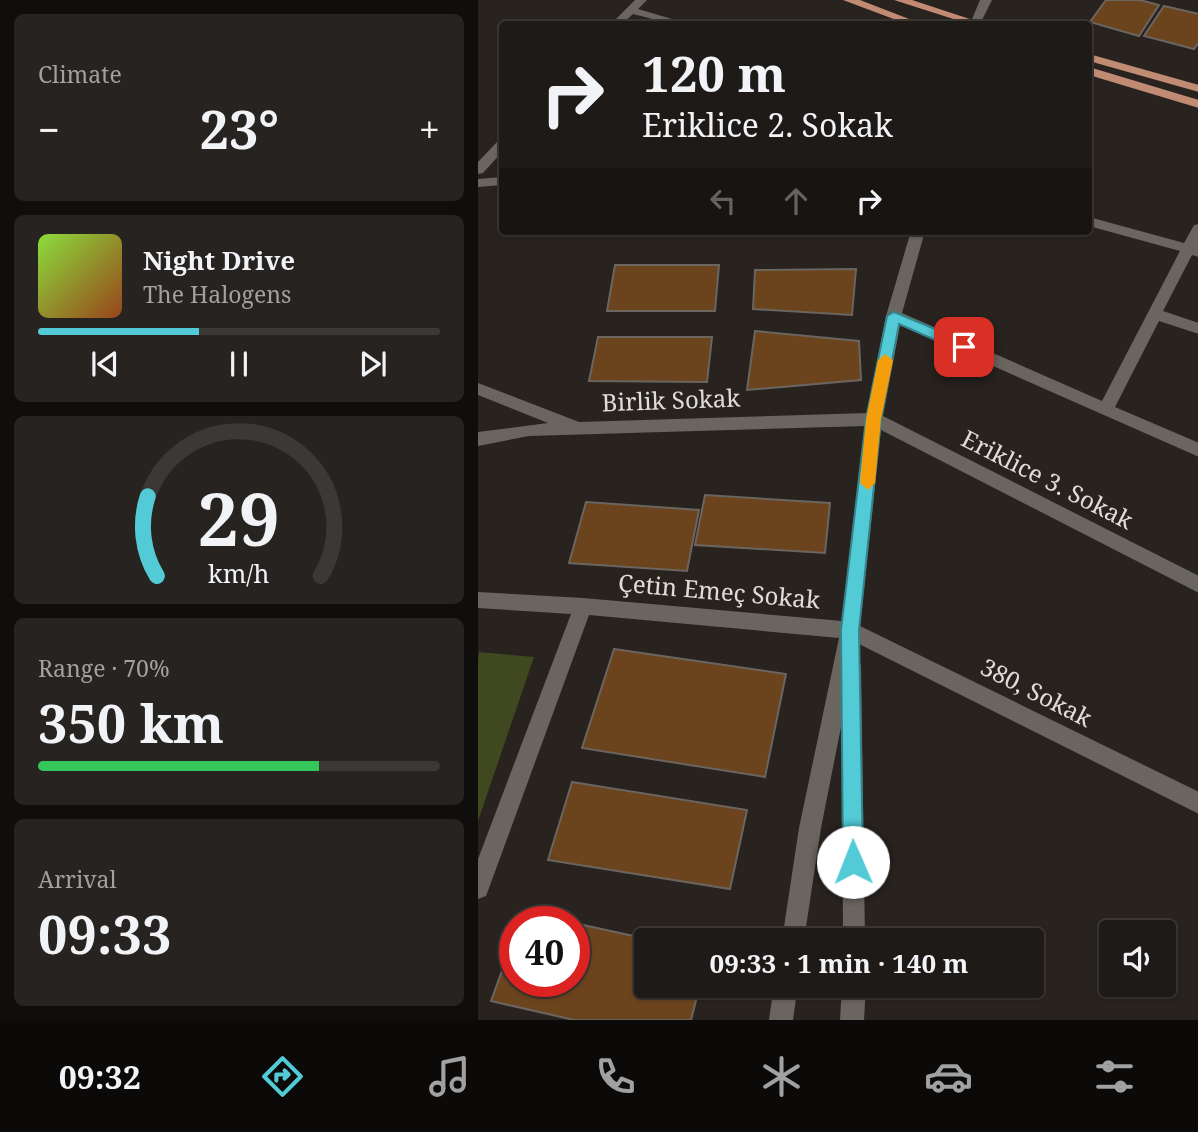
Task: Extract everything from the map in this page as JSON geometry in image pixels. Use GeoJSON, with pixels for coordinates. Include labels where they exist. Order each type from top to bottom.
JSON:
{"type":"FeatureCollection","features":[{"type":"Feature","properties":{"kind":"main road"},"geometry":{"type":"LineString","coordinates":[[849,0],[908,21]]}},
{"type":"Feature","properties":{"kind":"main road"},"geometry":{"type":"LineString","coordinates":[[900,0],[961,21]]}},
{"type":"Feature","properties":{"kind":"main road"},"geometry":{"type":"LineString","coordinates":[[1092,58],[1198,89]]}},
{"type":"Feature","properties":{"kind":"main road"},"geometry":{"type":"LineString","coordinates":[[1092,72],[1198,104]]}},
{"type":"Feature","properties":{"kind":"street"},"geometry":{"type":"LineString","coordinates":[[619,21],[641,0]]}},
{"type":"Feature","properties":{"kind":"street"},"geometry":{"type":"LineString","coordinates":[[972,21],[986,0]]}},
{"type":"Feature","properties":{"kind":"street"},"geometry":{"type":"LineString","coordinates":[[629,10],[671,21]]}},
{"type":"Feature","properties":{"kind":"street"},"geometry":{"type":"LineString","coordinates":[[478,170],[499,148]]}},
{"type":"Feature","properties":{"kind":"street"},"geometry":{"type":"LineString","coordinates":[[478,183],[499,181]]}},
{"type":"Feature","properties":{"kind":"street"},"geometry":{"type":"LineString","coordinates":[[1092,222],[1194,251]]}},
{"type":"Feature","properties":{"kind":"street"},"geometry":{"type":"LineString","coordinates":[[1106,408],[1155,314],[1194,251],[1198,228]]}},
{"type":"Feature","properties":{"kind":"street"},"geometry":{"type":"LineString","coordinates":[[795,928],[810,828],[850,630],[874,419],[894,316],[917,235]]}},
{"type":"Feature","properties":{"kind":"street"},"geometry":{"type":"LineString","coordinates":[[1155,314],[1198,329]]}},
{"type":"Feature","properties":{"kind":"street"},"geometry":{"type":"LineString","coordinates":[[894,316],[1198,451]]}},
{"type":"Feature","properties":{"kind":"street","name":"Birlik Sokak"},"geometry":{"type":"LineString","coordinates":[[478,389],[579,429],[874,419]]}},
{"type":"Feature","properties":{"kind":"street","name":"Eriklice 3. Sokak"},"geometry":{"type":"LineString","coordinates":[[874,419],[1198,585]]}},
{"type":"Feature","properties":{"kind":"street"},"geometry":{"type":"LineString","coordinates":[[478,439],[529,430],[579,429]]}},
{"type":"Feature","properties":{"kind":"street","name":"Çetin Emeç Sokak"},"geometry":{"type":"LineString","coordinates":[[478,600],[584,606],[850,630]]}},
{"type":"Feature","properties":{"kind":"street","name":"Çetin Emeç Sokak"},"geometry":{"type":"LineString","coordinates":[[478,888],[584,606]]}},
{"type":"Feature","properties":{"kind":"street"},"geometry":{"type":"LineString","coordinates":[[850,630],[854,928]]}},
{"type":"Feature","properties":{"kind":"street","name":"380, Sokak"},"geometry":{"type":"LineString","coordinates":[[850,630],[1198,804]]}},
{"type":"Feature","properties":{"kind":"street"},"geometry":{"type":"LineString","coordinates":[[781,1020],[784,998]]}},
{"type":"Feature","properties":{"kind":"street"},"geometry":{"type":"LineString","coordinates":[[852,1020],[853,998]]}},
{"type":"Feature","properties":{"kind":"green space"},"geometry":{"type":"Polygon","coordinates":[[[479,652],[534,657],[478,821],[478,659],[479,652]]]}},
{"type":"Feature","properties":{"kind":"building"},"geometry":{"type":"Polygon","coordinates":[[[1106,0],[1140,0],[1159,5],[1139,36],[1091,21],[1106,0]]]}},
{"type":"Feature","properties":{"kind":"building"},"geometry":{"type":"Polygon","coordinates":[[[1164,6],[1199,14],[1199,42],[1194,49],[1144,36],[1164,6]]]}},
{"type":"Feature","properties":{"kind":"building"},"geometry":{"type":"Polygon","coordinates":[[[615,265],[719,265],[715,311],[607,311],[615,265]]]}},
{"type":"Feature","properties":{"kind":"building"},"geometry":{"type":"Polygon","coordinates":[[[856,269],[852,315],[753,309],[755,270],[856,269]]]}},
{"type":"Feature","properties":{"kind":"building"},"geometry":{"type":"Polygon","coordinates":[[[755,331],[859,341],[861,380],[747,390],[755,331]]]}},
{"type":"Feature","properties":{"kind":"building"},"geometry":{"type":"Polygon","coordinates":[[[598,337],[712,337],[707,382],[589,381],[598,337]]]}},
{"type":"Feature","properties":{"kind":"building"},"geometry":{"type":"Polygon","coordinates":[[[705,495],[830,503],[825,553],[695,545],[705,495]]]}},
{"type":"Feature","properties":{"kind":"building"},"geometry":{"type":"Polygon","coordinates":[[[586,502],[699,510],[687,571],[569,563],[586,502]]]}},
{"type":"Feature","properties":{"kind":"building"},"geometry":{"type":"Polygon","coordinates":[[[614,649],[786,674],[765,777],[582,748],[614,649]]]}},
{"type":"Feature","properties":{"kind":"building"},"geometry":{"type":"Polygon","coordinates":[[[572,782],[747,810],[730,889],[548,860],[572,782]]]}},
{"type":"Feature","properties":{"kind":"building"},"geometry":{"type":"Polygon","coordinates":[[[590,926],[634,936],[634,998],[697,998],[691,1020],[574,1020],[491,1001],[499,979],[499,997],[590,997],[590,926]]]}},
{"type":"Feature","properties":{"kind":"slow traffic"},"geometry":{"type":"LineString","coordinates":[[868,483],[874,419],[885,360]]}},
{"type":"Feature","properties":{"kind":"route"},"geometry":{"type":"LineString","coordinates":[[853,862],[850,630],[864,527],[874,419],[894,316],[964,347]]}}]}
